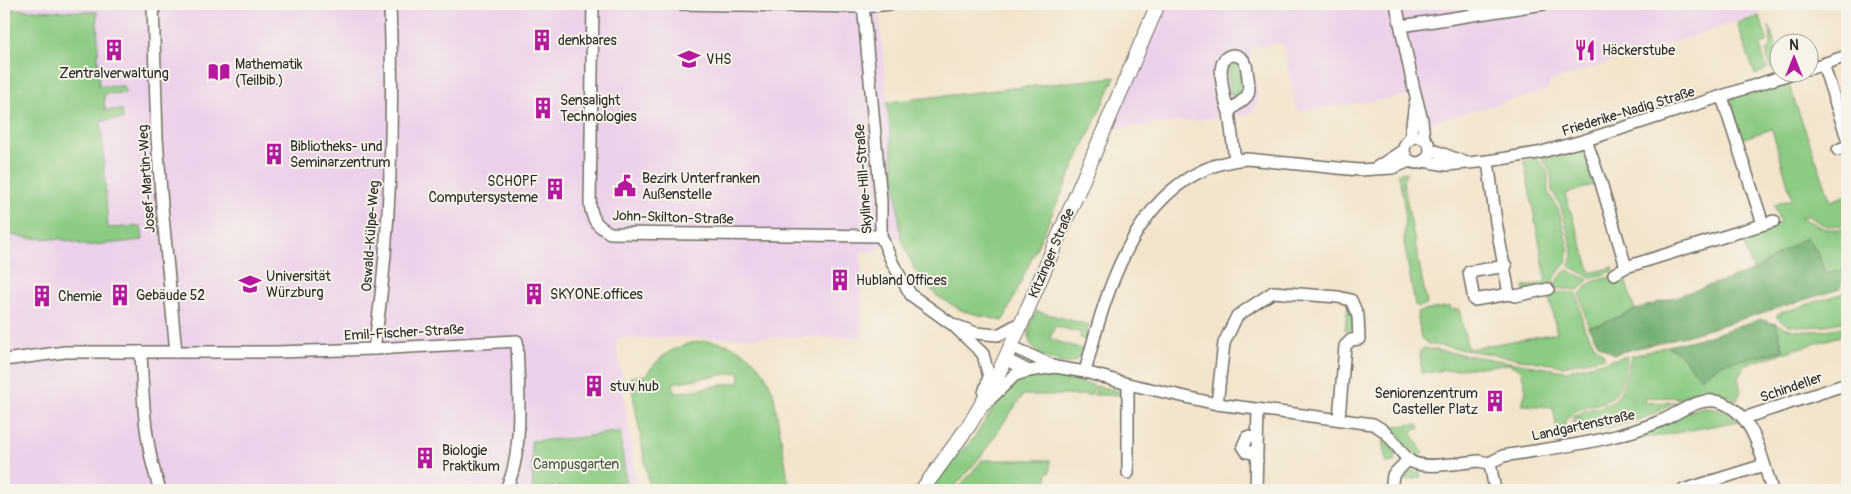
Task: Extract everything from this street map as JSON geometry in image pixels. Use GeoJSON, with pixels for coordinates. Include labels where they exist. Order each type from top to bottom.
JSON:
{"type":"FeatureCollection","features":[{"type":"Feature","properties":{"kind":"street","name":"Josef-Martin-Weg"},"geometry":{"type":"LineString","coordinates":[[153,4],[157,138],[176,352]]}},
{"type":"Feature","properties":{"kind":"street","name":"Oswald-Külpe-Weg"},"geometry":{"type":"LineString","coordinates":[[374,349],[379,315],[390,148],[392,53],[390,4]]}},
{"type":"Feature","properties":{"kind":"street","name":"John-Skilton-Straße"},"geometry":{"type":"LineString","coordinates":[[593,4],[590,205],[592,217],[598,226],[610,232],[881,236]]}},
{"type":"Feature","properties":{"kind":"street"},"geometry":{"type":"LineString","coordinates":[[681,4],[890,4]]}},
{"type":"Feature","properties":{"kind":"street","name":"Kitzinger Straße"},"geometry":{"type":"LineString","coordinates":[[922,490],[970,424],[1012,346],[1158,4]]}},
{"type":"Feature","properties":{"kind":"street"},"geometry":{"type":"LineString","coordinates":[[1396,4],[1427,144],[1428,156],[1418,163],[1410,161],[1406,157],[1416,98]]}},
{"type":"Feature","properties":{"kind":"street"},"geometry":{"type":"LineString","coordinates":[[1402,26],[1544,4]]}},
{"type":"Feature","properties":{"kind":"street","name":"Skyline-Hill-Straße"},"geometry":{"type":"LineString","coordinates":[[863,5],[881,200],[881,236],[893,264],[912,295],[952,325],[983,354],[989,377],[979,409]]}},
{"type":"Feature","properties":{"kind":"street"},"geometry":{"type":"LineString","coordinates":[[1818,66],[1847,56]]}},
{"type":"Feature","properties":{"kind":"street"},"geometry":{"type":"LineString","coordinates":[[1823,64],[1847,138]]}},
{"type":"Feature","properties":{"kind":"street","name":"Friederike-Nadig Straße"},"geometry":{"type":"LineString","coordinates":[[1423,161],[1447,165],[1538,153],[1586,140],[1768,81]]}},
{"type":"Feature","properties":{"kind":"street"},"geometry":{"type":"LineString","coordinates":[[1614,274],[1626,267],[1769,223],[1722,97]]}},
{"type":"Feature","properties":{"kind":"street"},"geometry":{"type":"LineString","coordinates":[[1229,112],[1235,160]]}},
{"type":"Feature","properties":{"kind":"street"},"geometry":{"type":"LineString","coordinates":[[1373,170],[1417,137],[1427,144]]}},
{"type":"Feature","properties":{"kind":"street"},"geometry":{"type":"LineString","coordinates":[[1586,140],[1626,267]]}},
{"type":"Feature","properties":{"kind":"street","name":"Friederike-Nadig Straße"},"geometry":{"type":"LineString","coordinates":[[1427,144],[1466,162]]}},
{"type":"Feature","properties":{"kind":"street"},"geometry":{"type":"LineString","coordinates":[[1085,372],[1108,290],[1134,235],[1162,200],[1179,185],[1213,167],[1235,160],[1247,159],[1359,170],[1392,168],[1410,161]]}},
{"type":"Feature","properties":{"kind":"street"},"geometry":{"type":"LineString","coordinates":[[1488,161],[1496,222],[1506,266],[1509,294]]}},
{"type":"Feature","properties":{"kind":"street"},"geometry":{"type":"LineString","coordinates":[[1506,266],[1469,272],[1474,300],[1509,294],[1515,296],[1548,289]]}},
{"type":"Feature","properties":{"kind":"street"},"geometry":{"type":"LineString","coordinates":[[1217,404],[1224,342],[1238,316],[1273,292],[1338,297],[1351,300],[1358,316],[1359,339],[1351,340],[1345,346],[1339,418]]}},
{"type":"Feature","properties":{"kind":"street","name":"Skyline-Hill-Straße"},"geometry":{"type":"LineString","coordinates":[[952,325],[976,333],[998,335],[1022,322]]}},
{"type":"Feature","properties":{"kind":"street","name":"Emil-Fischer-Straße"},"geometry":{"type":"LineString","coordinates":[[4,360],[65,352],[260,352],[374,349],[517,341],[519,427],[512,479],[505,490]]}},
{"type":"Feature","properties":{"kind":"street"},"geometry":{"type":"LineString","coordinates":[[1012,346],[1055,367]]}},
{"type":"Feature","properties":{"kind":"street"},"geometry":{"type":"LineString","coordinates":[[142,352],[144,416],[148,446],[160,490]]}},
{"type":"Feature","properties":{"kind":"street"},"geometry":{"type":"LineString","coordinates":[[1005,359],[1030,370]]}},
{"type":"Feature","properties":{"kind":"street"},"geometry":{"type":"LineString","coordinates":[[979,409],[1015,375],[1030,370],[1055,367],[1085,372],[1128,384],[1217,404],[1339,418],[1373,424],[1387,433],[1408,460],[1413,463],[1424,466],[1479,461],[1490,466],[1495,490]]}},
{"type":"Feature","properties":{"kind":"street"},"geometry":{"type":"LineString","coordinates":[[1128,384],[1128,473]]}},
{"type":"Feature","properties":{"kind":"street","name":"Schindeller"},"geometry":{"type":"LineString","coordinates":[[1744,418],[1847,384]]}},
{"type":"Feature","properties":{"kind":"street","name":"Landgartenstraße"},"geometry":{"type":"LineString","coordinates":[[1490,466],[1503,456],[1602,439],[1639,429],[1663,420],[1696,402],[1719,402],[1744,418],[1752,429],[1772,490]]}},
{"type":"Feature","properties":{"kind":"street"},"geometry":{"type":"LineString","coordinates":[[1256,490],[1258,410]]}},
{"type":"Feature","properties":{"kind":"street"},"geometry":{"type":"LineString","coordinates":[[1391,490],[1393,475],[1408,460]]}},
{"type":"Feature","properties":{"kind":"street"},"geometry":{"type":"LineString","coordinates":[[1683,490],[1764,465]]}},
{"type":"Feature","properties":{"kind":"shaded area","name":"Universität Würzburg"},"geometry":{"type":"Polygon","coordinates":[[[4,4],[878,4],[901,238],[869,253],[861,250],[862,337],[616,338],[637,490],[4,490],[4,4]]]}},
{"type":"Feature","properties":{"kind":"shaded area"},"geometry":{"type":"Polygon","coordinates":[[[1159,4],[1768,4],[1759,7],[1761,14],[1551,81],[1547,90],[1542,92],[1428,123],[1424,94],[1297,111],[1283,43],[1250,48],[1258,99],[1257,105],[1248,115],[1104,129],[1159,4]]]}},
{"type":"Feature","properties":{"kind":"green space"},"geometry":{"type":"Polygon","coordinates":[[[4,9],[97,12],[99,86],[124,86],[125,93],[104,94],[105,110],[122,110],[123,119],[101,121],[108,228],[141,226],[143,240],[87,246],[61,239],[29,238],[4,234],[4,9]]]}},
{"type":"Feature","properties":{"kind":"green space"},"geometry":{"type":"Polygon","coordinates":[[[1760,16],[1767,42],[1760,45],[1767,69],[1755,75],[1737,23],[1760,16]]]}},
{"type":"Feature","properties":{"kind":"green space"},"geometry":{"type":"Polygon","coordinates":[[[1232,59],[1240,63],[1243,88],[1242,91],[1233,96],[1230,95],[1227,66],[1232,59]]]}},
{"type":"Feature","properties":{"kind":"green space"},"geometry":{"type":"Polygon","coordinates":[[[1115,77],[1003,321],[963,311],[937,296],[914,269],[901,238],[887,102],[1115,77]]]}},
{"type":"Feature","properties":{"kind":"green space"},"geometry":{"type":"Polygon","coordinates":[[[1781,82],[1788,82],[1831,201],[1847,195],[1847,225],[1826,226],[1807,216],[1800,217],[1825,229],[1847,229],[1846,269],[1826,274],[1817,251],[1806,237],[1753,271],[1741,235],[1780,223],[1774,205],[1792,199],[1772,129],[1741,139],[1731,101],[1732,98],[1781,82]]]}},
{"type":"Feature","properties":{"kind":"green space"},"geometry":{"type":"Polygon","coordinates":[[[1580,147],[1584,149],[1596,184],[1565,194],[1591,273],[1613,267],[1614,271],[1592,278],[1569,266],[1573,256],[1572,249],[1561,207],[1552,191],[1551,173],[1542,157],[1580,147]]]}},
{"type":"Feature","properties":{"kind":"green space"},"geometry":{"type":"Polygon","coordinates":[[[1538,158],[1548,173],[1548,192],[1559,211],[1569,251],[1566,262],[1548,287],[1524,292],[1524,287],[1544,283],[1546,278],[1524,161],[1538,158]]]}},
{"type":"Feature","properties":{"kind":"green space"},"geometry":{"type":"Polygon","coordinates":[[[1407,172],[1403,180],[1427,305],[1417,307],[1415,305],[1404,242],[1405,211],[1398,173],[1407,172]]]}},
{"type":"Feature","properties":{"kind":"green space"},"geometry":{"type":"Polygon","coordinates":[[[1806,237],[1816,251],[1826,274],[1846,269],[1840,289],[1689,335],[1614,354],[1599,345],[1588,327],[1753,271],[1806,237]]]}},
{"type":"Feature","properties":{"kind":"green space"},"geometry":{"type":"Polygon","coordinates":[[[1566,269],[1589,280],[1578,290],[1553,288],[1566,269]]]}},
{"type":"Feature","properties":{"kind":"green space"},"geometry":{"type":"Polygon","coordinates":[[[1623,273],[1635,310],[1601,324],[1588,327],[1580,293],[1592,282],[1623,273]]]}},
{"type":"Feature","properties":{"kind":"green space"},"geometry":{"type":"Polygon","coordinates":[[[1847,292],[1847,321],[1820,326],[1799,327],[1782,322],[1776,316],[1780,313],[1847,292]]]}},
{"type":"Feature","properties":{"kind":"green space"},"geometry":{"type":"Polygon","coordinates":[[[1548,293],[1577,293],[1584,328],[1605,357],[1563,366],[1428,344],[1421,338],[1417,312],[1450,306],[1451,310],[1459,309],[1468,349],[1557,333],[1548,293]]]}},
{"type":"Feature","properties":{"kind":"green space"},"geometry":{"type":"Polygon","coordinates":[[[1348,303],[1353,306],[1354,331],[1345,330],[1348,303]]]}},
{"type":"Feature","properties":{"kind":"green space"},"geometry":{"type":"Polygon","coordinates":[[[1036,311],[1089,325],[1085,340],[1080,338],[1081,333],[1055,326],[1050,339],[1085,350],[1079,358],[1070,363],[1058,362],[1045,357],[1034,349],[1030,343],[1029,334],[1036,311]]]}},
{"type":"Feature","properties":{"kind":"green space"},"geometry":{"type":"Polygon","coordinates":[[[1760,319],[1776,324],[1783,350],[1721,364],[1701,378],[1680,354],[1668,346],[1712,335],[1760,319]]]}},
{"type":"Feature","properties":{"kind":"green space"},"geometry":{"type":"Polygon","coordinates":[[[1776,324],[1802,331],[1847,326],[1847,334],[1746,364],[1738,377],[1741,392],[1737,400],[1715,392],[1701,392],[1678,399],[1675,397],[1644,398],[1645,403],[1674,402],[1654,414],[1641,419],[1602,429],[1578,433],[1578,430],[1570,423],[1581,419],[1581,417],[1572,418],[1579,414],[1609,404],[1615,399],[1623,386],[1631,356],[1668,346],[1680,354],[1701,377],[1721,364],[1784,351],[1776,324]]]}},
{"type":"Feature","properties":{"kind":"green space"},"geometry":{"type":"Polygon","coordinates":[[[697,342],[718,342],[739,349],[748,355],[763,371],[773,392],[790,490],[650,490],[630,377],[646,375],[658,361],[672,350],[697,342]],[[739,372],[673,383],[674,393],[740,382],[739,372]]]}},
{"type":"Feature","properties":{"kind":"green space"},"geometry":{"type":"Polygon","coordinates":[[[1423,348],[1565,371],[1627,356],[1621,383],[1612,397],[1606,401],[1577,410],[1570,415],[1564,423],[1565,426],[1574,430],[1576,434],[1567,435],[1566,432],[1560,433],[1560,436],[1558,436],[1553,407],[1522,405],[1526,390],[1521,370],[1509,364],[1421,373],[1420,351],[1423,348]]]}},
{"type":"Feature","properties":{"kind":"green space"},"geometry":{"type":"Polygon","coordinates":[[[1041,376],[1060,377],[1095,386],[1091,395],[1023,395],[981,456],[952,490],[928,490],[953,459],[974,438],[1007,387],[1018,380],[1041,376]]]}},
{"type":"Feature","properties":{"kind":"green space"},"geometry":{"type":"Polygon","coordinates":[[[1097,386],[1123,392],[1122,395],[1094,395],[1097,386]]]}},
{"type":"Feature","properties":{"kind":"green space"},"geometry":{"type":"Polygon","coordinates":[[[1703,407],[1723,410],[1739,421],[1643,439],[1644,433],[1688,411],[1703,407]]]}},
{"type":"Feature","properties":{"kind":"green space"},"geometry":{"type":"Polygon","coordinates":[[[1416,424],[1420,426],[1419,429],[1414,430],[1412,434],[1423,453],[1420,456],[1408,448],[1393,426],[1416,424]]]}},
{"type":"Feature","properties":{"kind":"green space","name":"Campusgarten"},"geometry":{"type":"Polygon","coordinates":[[[620,431],[626,481],[579,490],[563,490],[561,486],[533,490],[531,441],[576,438],[620,431]]]}},
{"type":"Feature","properties":{"kind":"green space"},"geometry":{"type":"Polygon","coordinates":[[[1383,437],[1396,453],[1395,462],[1386,463],[1383,437]]]}},
{"type":"Feature","properties":{"kind":"green space"},"geometry":{"type":"Polygon","coordinates":[[[1632,437],[1633,439],[1595,449],[1529,461],[1528,459],[1584,449],[1632,437]]]}},
{"type":"Feature","properties":{"kind":"green space"},"geometry":{"type":"Polygon","coordinates":[[[982,460],[1050,460],[1050,472],[1047,472],[1047,490],[957,490],[982,460]]]}},
{"type":"Feature","properties":{"kind":"green space"},"geometry":{"type":"Polygon","coordinates":[[[1412,471],[1420,473],[1421,478],[1395,482],[1399,476],[1412,471]]]}},
{"type":"Feature","properties":{"kind":"place","name":"denkbares"},"geometry":{"type":"Point","coordinates":[542,40]}},
{"type":"Feature","properties":{"kind":"place","name":"Zentralverwaltung"},"geometry":{"type":"Point","coordinates":[114,50]}},
{"type":"Feature","properties":{"kind":"place","name":"Häckerstube"},"geometry":{"type":"Point","coordinates":[1585,50]}},
{"type":"Feature","properties":{"kind":"place","name":"VHS"},"geometry":{"type":"Point","coordinates":[689,59]}},
{"type":"Feature","properties":{"kind":"place","name":"Mathematik (Teilbib.)"},"geometry":{"type":"Point","coordinates":[219,72]}},
{"type":"Feature","properties":{"kind":"place","name":"Sensalight Technologies"},"geometry":{"type":"Point","coordinates":[543,108]}},
{"type":"Feature","properties":{"kind":"place","name":"Bibliotheks- und Seminarzentrum"},"geometry":{"type":"Point","coordinates":[274,154]}},
{"type":"Feature","properties":{"kind":"place","name":"Bezirk Unterfranken Außenstelle"},"geometry":{"type":"Point","coordinates":[625,186]}},
{"type":"Feature","properties":{"kind":"place","name":"SCHOPF Computersysteme"},"geometry":{"type":"Point","coordinates":[555,189]}},
{"type":"Feature","properties":{"kind":"place","name":"Hubland Offices"},"geometry":{"type":"Point","coordinates":[840,280]}},
{"type":"Feature","properties":{"kind":"place","name":"Universität Würzburg"},"geometry":{"type":"Point","coordinates":[250,284]}},
{"type":"Feature","properties":{"kind":"place","name":"SKYONE.offices"},"geometry":{"type":"Point","coordinates":[534,294]}},
{"type":"Feature","properties":{"kind":"place","name":"Gebäude 52"},"geometry":{"type":"Point","coordinates":[120,295]}},
{"type":"Feature","properties":{"kind":"place","name":"Chemie"},"geometry":{"type":"Point","coordinates":[42,296]}},
{"type":"Feature","properties":{"kind":"place","name":"stuv hub"},"geometry":{"type":"Point","coordinates":[594,386]}},
{"type":"Feature","properties":{"kind":"place","name":"Seniorenzentrum Casteller Platz"},"geometry":{"type":"Point","coordinates":[1495,401]}},
{"type":"Feature","properties":{"kind":"place","name":"Biologie Praktikum"},"geometry":{"type":"Point","coordinates":[425,458]}}]}
